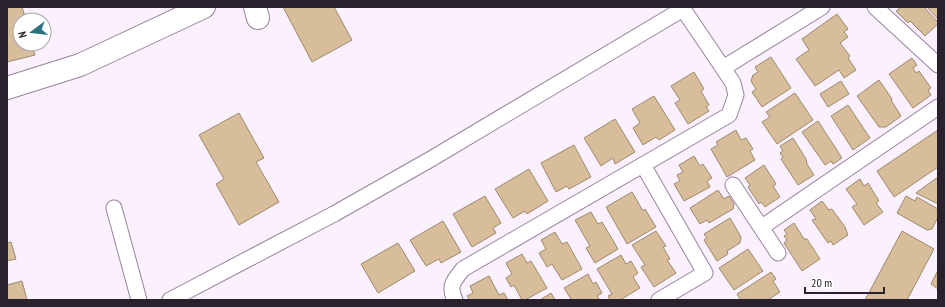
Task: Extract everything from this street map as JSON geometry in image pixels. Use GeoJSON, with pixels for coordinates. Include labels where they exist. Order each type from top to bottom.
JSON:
{"type":"FeatureCollection","features":[{"type":"Feature","properties":{"kind":"street"},"geometry":{"type":"LineString","coordinates":[[7,88],[80,65],[204,7]]}},
{"type":"Feature","properties":{"kind":"lane"},"geometry":{"type":"LineString","coordinates":[[723,68],[822,7]]}},
{"type":"Feature","properties":{"kind":"lane"},"geometry":{"type":"LineString","coordinates":[[875,7],[938,65]]}},
{"type":"Feature","properties":{"kind":"lane"},"geometry":{"type":"LineString","coordinates":[[170,300],[341,210],[431,159],[683,9],[733,83],[736,96],[729,115],[463,269],[454,281],[451,292],[456,300]]}},
{"type":"Feature","properties":{"kind":"lane"},"geometry":{"type":"LineString","coordinates":[[762,227],[938,107]]}},
{"type":"Feature","properties":{"kind":"lane"},"geometry":{"type":"LineString","coordinates":[[643,165],[705,272],[659,300]]}},
{"type":"Feature","properties":{"kind":"lane"},"geometry":{"type":"LineString","coordinates":[[733,185],[778,253]]}},
{"type":"Feature","properties":{"kind":"lane"},"geometry":{"type":"LineString","coordinates":[[114,208],[139,300]]}},
{"type":"Feature","properties":{"kind":"building"},"geometry":{"type":"Polygon","coordinates":[[[7,7],[22,7],[24,12],[12,12],[12,52],[34,52],[35,55],[7,62],[7,7]]]}},
{"type":"Feature","properties":{"kind":"building"},"geometry":{"type":"Polygon","coordinates":[[[283,7],[334,7],[352,40],[312,62],[283,7]]]}},
{"type":"Feature","properties":{"kind":"building"},"geometry":{"type":"Polygon","coordinates":[[[901,7],[924,7],[938,22],[938,24],[925,36],[910,21],[908,23],[896,11],[901,7]]]}},
{"type":"Feature","properties":{"kind":"building"},"geometry":{"type":"Polygon","coordinates":[[[927,7],[938,7],[938,19],[927,7]]]}},
{"type":"Feature","properties":{"kind":"building"},"geometry":{"type":"Polygon","coordinates":[[[837,14],[848,29],[844,32],[848,37],[840,43],[850,56],[848,58],[856,70],[844,78],[839,70],[815,86],[796,59],[809,50],[802,39],[837,14]]]}},
{"type":"Feature","properties":{"kind":"building"},"geometry":{"type":"Polygon","coordinates":[[[771,57],[791,88],[762,107],[752,92],[756,89],[751,81],[753,75],[758,72],[755,67],[771,57]]]}},
{"type":"Feature","properties":{"kind":"building"},"geometry":{"type":"Polygon","coordinates":[[[912,58],[917,65],[913,68],[916,73],[919,71],[931,88],[928,90],[931,95],[913,108],[889,74],[912,58]]]}},
{"type":"Feature","properties":{"kind":"building"},"geometry":{"type":"Polygon","coordinates":[[[694,72],[704,89],[701,91],[709,105],[706,107],[709,111],[688,124],[675,103],[680,100],[671,86],[694,72]]]}},
{"type":"Feature","properties":{"kind":"building"},"geometry":{"type":"Polygon","coordinates":[[[879,80],[901,116],[886,127],[879,127],[857,96],[879,80]]]}},
{"type":"Feature","properties":{"kind":"building"},"geometry":{"type":"Polygon","coordinates":[[[841,81],[849,94],[828,107],[820,94],[841,81]]]}},
{"type":"Feature","properties":{"kind":"building"},"geometry":{"type":"Polygon","coordinates":[[[795,93],[813,120],[777,144],[762,122],[770,117],[766,112],[795,93]]]}},
{"type":"Feature","properties":{"kind":"building"},"geometry":{"type":"Polygon","coordinates":[[[654,96],[675,130],[659,140],[656,137],[643,145],[633,128],[640,123],[632,109],[654,96]]]}},
{"type":"Feature","properties":{"kind":"building"},"geometry":{"type":"Polygon","coordinates":[[[848,105],[870,138],[853,150],[831,116],[848,105]]]}},
{"type":"Feature","properties":{"kind":"building"},"geometry":{"type":"Polygon","coordinates":[[[239,113],[264,158],[256,162],[279,202],[239,225],[216,184],[224,179],[199,135],[239,113]]]}},
{"type":"Feature","properties":{"kind":"building"},"geometry":{"type":"Polygon","coordinates":[[[615,119],[635,152],[615,164],[613,158],[601,166],[584,138],[615,119]]]}},
{"type":"Feature","properties":{"kind":"building"},"geometry":{"type":"Polygon","coordinates":[[[818,121],[842,158],[833,164],[831,161],[825,165],[802,132],[818,121]]]}},
{"type":"Feature","properties":{"kind":"building"},"geometry":{"type":"Polygon","coordinates":[[[736,130],[741,140],[746,138],[753,149],[750,151],[755,160],[727,177],[711,149],[718,145],[716,142],[736,130]]]}},
{"type":"Feature","properties":{"kind":"building"},"geometry":{"type":"Polygon","coordinates":[[[938,130],[938,167],[894,197],[877,171],[938,130]]]}},
{"type":"Feature","properties":{"kind":"building"},"geometry":{"type":"Polygon","coordinates":[[[793,138],[814,175],[798,185],[781,159],[783,157],[780,153],[783,151],[780,146],[793,138]]]}},
{"type":"Feature","properties":{"kind":"building"},"geometry":{"type":"Polygon","coordinates":[[[574,145],[591,177],[569,189],[567,186],[556,192],[541,163],[574,145]]]}},
{"type":"Feature","properties":{"kind":"building"},"geometry":{"type":"Polygon","coordinates":[[[694,156],[700,166],[703,164],[712,178],[707,181],[710,187],[684,201],[674,184],[680,181],[677,175],[683,172],[679,165],[694,156]]]}},
{"type":"Feature","properties":{"kind":"building"},"geometry":{"type":"Polygon","coordinates":[[[764,165],[776,184],[773,186],[780,197],[765,207],[761,202],[759,204],[748,187],[750,185],[745,178],[764,165]]]}},
{"type":"Feature","properties":{"kind":"building"},"geometry":{"type":"Polygon","coordinates":[[[529,169],[548,201],[527,214],[525,211],[513,218],[495,189],[529,169]]]}},
{"type":"Feature","properties":{"kind":"building"},"geometry":{"type":"Polygon","coordinates":[[[938,177],[938,204],[916,193],[938,177]]]}},
{"type":"Feature","properties":{"kind":"building"},"geometry":{"type":"Polygon","coordinates":[[[860,179],[864,186],[868,183],[879,201],[876,203],[883,212],[864,225],[852,207],[857,204],[846,189],[860,179]]]}},
{"type":"Feature","properties":{"kind":"building"},"geometry":{"type":"Polygon","coordinates":[[[718,190],[724,199],[729,196],[734,204],[733,209],[709,223],[707,220],[700,224],[690,208],[718,190]]]}},
{"type":"Feature","properties":{"kind":"building"},"geometry":{"type":"Polygon","coordinates":[[[632,192],[643,211],[645,209],[656,227],[627,244],[606,207],[632,192]]]}},
{"type":"Feature","properties":{"kind":"building"},"geometry":{"type":"Polygon","coordinates":[[[485,196],[501,223],[493,228],[496,233],[472,247],[453,214],[485,196]]]}},
{"type":"Feature","properties":{"kind":"building"},"geometry":{"type":"Polygon","coordinates":[[[906,196],[915,201],[917,197],[938,209],[938,217],[932,229],[927,230],[897,213],[906,196]]]}},
{"type":"Feature","properties":{"kind":"building"},"geometry":{"type":"Polygon","coordinates":[[[822,201],[829,210],[832,209],[845,227],[848,235],[833,245],[831,241],[828,243],[812,220],[816,219],[810,210],[822,201]]]}},
{"type":"Feature","properties":{"kind":"building"},"geometry":{"type":"Polygon","coordinates":[[[591,212],[598,224],[602,222],[618,249],[595,263],[586,248],[590,246],[575,220],[591,212]]]}},
{"type":"Feature","properties":{"kind":"building"},"geometry":{"type":"Polygon","coordinates":[[[730,218],[741,237],[740,243],[727,251],[728,254],[717,261],[704,240],[707,238],[704,234],[730,218]]]}},
{"type":"Feature","properties":{"kind":"building"},"geometry":{"type":"Polygon","coordinates":[[[443,221],[461,252],[441,263],[439,259],[426,266],[410,240],[443,221]]]}},
{"type":"Feature","properties":{"kind":"building"},"geometry":{"type":"Polygon","coordinates":[[[794,223],[804,239],[807,239],[820,259],[802,271],[784,243],[787,240],[784,236],[787,234],[784,230],[794,223]]]}},
{"type":"Feature","properties":{"kind":"building"},"geometry":{"type":"Polygon","coordinates":[[[656,231],[666,246],[663,247],[670,259],[667,260],[676,273],[654,287],[641,267],[645,265],[632,245],[656,231]]]}},
{"type":"Feature","properties":{"kind":"building"},"geometry":{"type":"Polygon","coordinates":[[[902,231],[934,249],[907,300],[865,300],[902,231]]]}},
{"type":"Feature","properties":{"kind":"building"},"geometry":{"type":"Polygon","coordinates":[[[555,232],[562,244],[567,242],[582,269],[562,280],[552,264],[547,267],[539,253],[546,249],[541,240],[555,232]]]}},
{"type":"Feature","properties":{"kind":"building"},"geometry":{"type":"Polygon","coordinates":[[[11,242],[16,259],[7,261],[7,243],[11,242]]]}},
{"type":"Feature","properties":{"kind":"building"},"geometry":{"type":"Polygon","coordinates":[[[398,243],[415,271],[378,293],[361,264],[398,243]]]}},
{"type":"Feature","properties":{"kind":"building"},"geometry":{"type":"Polygon","coordinates":[[[748,249],[763,271],[734,290],[719,268],[748,249]]]}},
{"type":"Feature","properties":{"kind":"building"},"geometry":{"type":"Polygon","coordinates":[[[522,254],[527,263],[531,261],[547,288],[525,300],[522,300],[514,285],[511,287],[506,278],[512,274],[506,263],[522,254]]]}},
{"type":"Feature","properties":{"kind":"building"},"geometry":{"type":"Polygon","coordinates":[[[621,255],[626,264],[631,261],[638,273],[633,277],[640,288],[620,300],[610,300],[608,296],[612,294],[597,269],[621,255]]]}},
{"type":"Feature","properties":{"kind":"building"},"geometry":{"type":"Polygon","coordinates":[[[938,270],[938,289],[931,284],[938,270]]]}},
{"type":"Feature","properties":{"kind":"building"},"geometry":{"type":"Polygon","coordinates":[[[771,272],[776,279],[773,281],[780,292],[768,300],[739,300],[740,299],[737,294],[771,272]]]}},
{"type":"Feature","properties":{"kind":"building"},"geometry":{"type":"Polygon","coordinates":[[[588,274],[593,284],[596,282],[602,293],[597,296],[600,300],[569,300],[571,299],[564,288],[588,274]]]}},
{"type":"Feature","properties":{"kind":"building"},"geometry":{"type":"Polygon","coordinates":[[[489,276],[499,295],[504,293],[508,300],[470,300],[467,296],[473,293],[470,286],[489,276]]]}},
{"type":"Feature","properties":{"kind":"building"},"geometry":{"type":"Polygon","coordinates":[[[22,281],[27,300],[7,300],[7,285],[22,281]]]}},
{"type":"Feature","properties":{"kind":"building"},"geometry":{"type":"Polygon","coordinates":[[[551,293],[555,300],[540,300],[551,293]]]}}]}
